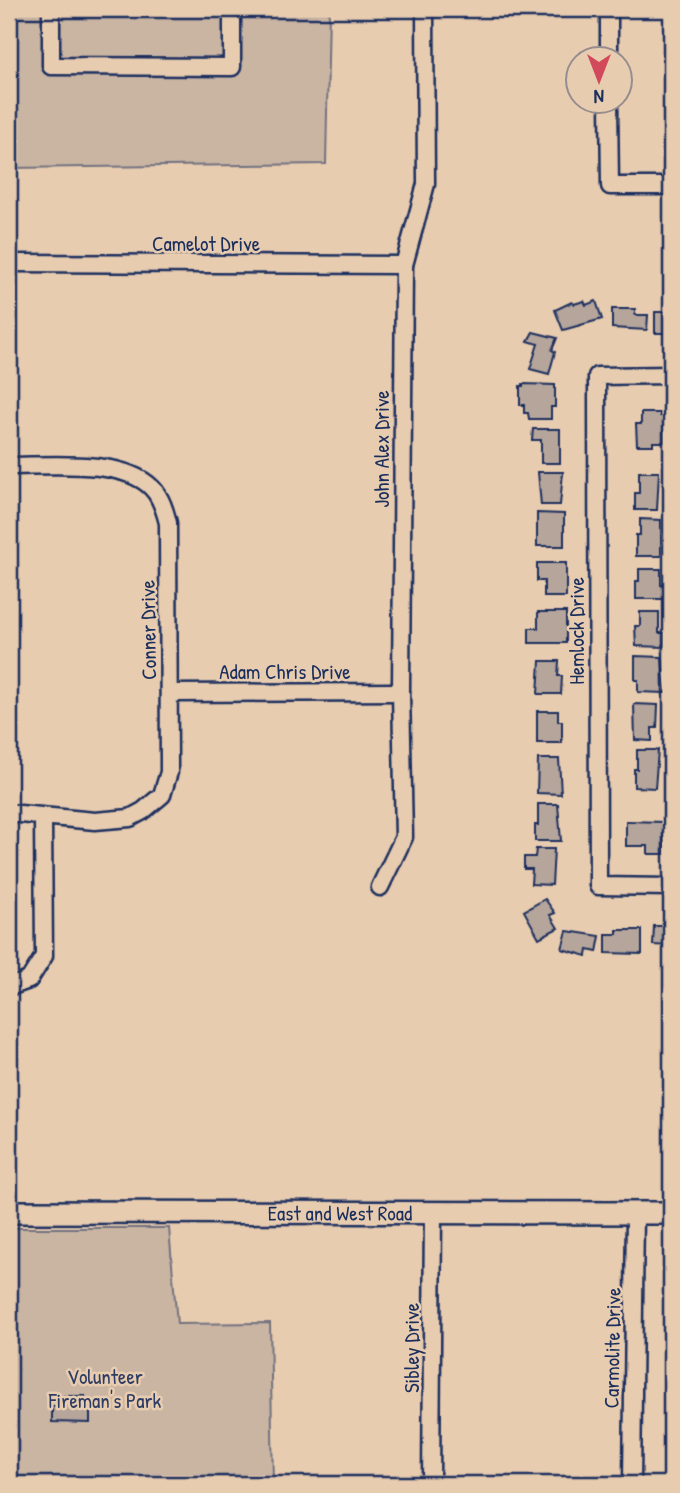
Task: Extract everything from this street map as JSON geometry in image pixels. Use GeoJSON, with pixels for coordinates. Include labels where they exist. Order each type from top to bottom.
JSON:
{"type":"FeatureCollection","features":[{"type":"Feature","properties":{"kind":"street"},"geometry":{"type":"LineString","coordinates":[[51,9],[51,66],[232,67],[232,9]]}},
{"type":"Feature","properties":{"kind":"street","name":"John Alex Drive"},"geometry":{"type":"LineString","coordinates":[[380,887],[404,837],[401,692],[404,265],[426,184],[425,9]]}},
{"type":"Feature","properties":{"kind":"street"},"geometry":{"type":"LineString","coordinates":[[609,9],[609,46]]}},
{"type":"Feature","properties":{"kind":"street"},"geometry":{"type":"LineString","coordinates":[[610,116],[610,187],[671,186]]}},
{"type":"Feature","properties":{"kind":"street","name":"Camelot Drive"},"geometry":{"type":"LineString","coordinates":[[9,263],[404,265]]}},
{"type":"Feature","properties":{"kind":"street","name":"Hemlock Drive"},"geometry":{"type":"LineString","coordinates":[[671,375],[597,376],[597,886],[671,887]]}},
{"type":"Feature","properties":{"kind":"street","name":"Conner Drive"},"geometry":{"type":"LineString","coordinates":[[9,466],[82,466],[116,471],[133,475],[152,488],[163,506],[168,523],[170,693],[169,772],[162,795],[143,811],[130,818],[95,821],[9,813]]}},
{"type":"Feature","properties":{"kind":"street","name":"Adam Chris Drive"},"geometry":{"type":"LineString","coordinates":[[170,693],[401,692]]}},
{"type":"Feature","properties":{"kind":"street"},"geometry":{"type":"LineString","coordinates":[[9,987],[29,981],[44,956],[43,817]]}},
{"type":"Feature","properties":{"kind":"street","name":"East and West Road"},"geometry":{"type":"LineString","coordinates":[[9,1212],[671,1213]]}},
{"type":"Feature","properties":{"kind":"street","name":"Sibley Drive"},"geometry":{"type":"LineString","coordinates":[[431,1484],[433,1212]]}},
{"type":"Feature","properties":{"kind":"street","name":"Carmolite Drive"},"geometry":{"type":"LineString","coordinates":[[632,1484],[635,1213]]}},
{"type":"Feature","properties":{"kind":"green space"},"geometry":{"type":"Polygon","coordinates":[[[9,9],[329,9],[326,164],[9,168],[9,9]]]}},
{"type":"Feature","properties":{"kind":"green space","name":"Volunteer Fireman's Park"},"geometry":{"type":"Polygon","coordinates":[[[9,1228],[169,1228],[177,1324],[270,1323],[273,1484],[9,1484],[9,1228]]]}},
{"type":"Feature","properties":{"kind":"building"},"geometry":{"type":"Polygon","coordinates":[[[584,301],[586,305],[596,301],[602,319],[563,330],[555,310],[572,302],[574,304],[584,301]]]}},
{"type":"Feature","properties":{"kind":"building"},"geometry":{"type":"Polygon","coordinates":[[[612,309],[635,309],[635,315],[648,315],[647,330],[612,328],[612,309]]]}},
{"type":"Feature","properties":{"kind":"building"},"geometry":{"type":"Polygon","coordinates":[[[669,310],[671,339],[669,333],[655,333],[655,312],[669,310]]]}},
{"type":"Feature","properties":{"kind":"building"},"geometry":{"type":"Polygon","coordinates":[[[533,332],[557,338],[552,350],[555,352],[549,374],[530,369],[538,344],[528,341],[533,332]]]}},
{"type":"Feature","properties":{"kind":"building"},"geometry":{"type":"Polygon","coordinates":[[[555,385],[555,407],[551,407],[551,419],[529,419],[528,413],[524,413],[524,405],[520,405],[520,386],[555,385]]]}},
{"type":"Feature","properties":{"kind":"building"},"geometry":{"type":"Polygon","coordinates":[[[641,413],[660,413],[660,416],[664,416],[664,442],[637,445],[636,424],[641,424],[641,413]]]}},
{"type":"Feature","properties":{"kind":"building"},"geometry":{"type":"Polygon","coordinates":[[[533,429],[560,429],[560,463],[541,463],[541,440],[532,440],[533,429]]]}},
{"type":"Feature","properties":{"kind":"building"},"geometry":{"type":"Polygon","coordinates":[[[538,472],[563,472],[560,505],[541,505],[538,472]]]}},
{"type":"Feature","properties":{"kind":"building"},"geometry":{"type":"Polygon","coordinates":[[[639,472],[659,472],[657,510],[635,510],[635,493],[639,493],[639,472]]]}},
{"type":"Feature","properties":{"kind":"building"},"geometry":{"type":"Polygon","coordinates":[[[537,513],[564,514],[564,546],[537,546],[537,513]]]}},
{"type":"Feature","properties":{"kind":"building"},"geometry":{"type":"Polygon","coordinates":[[[640,519],[661,520],[661,556],[636,556],[636,535],[640,535],[640,519]]]}},
{"type":"Feature","properties":{"kind":"building"},"geometry":{"type":"Polygon","coordinates":[[[537,563],[566,563],[566,597],[544,597],[544,581],[537,581],[537,563]]]}},
{"type":"Feature","properties":{"kind":"building"},"geometry":{"type":"Polygon","coordinates":[[[639,569],[661,569],[661,585],[669,586],[669,599],[636,599],[639,569]]]}},
{"type":"Feature","properties":{"kind":"building"},"geometry":{"type":"Polygon","coordinates":[[[538,612],[566,612],[566,643],[529,643],[529,628],[538,628],[538,612]]]}},
{"type":"Feature","properties":{"kind":"building"},"geometry":{"type":"Polygon","coordinates":[[[640,612],[659,612],[659,633],[665,633],[664,647],[636,646],[635,626],[640,626],[640,612]]]}},
{"type":"Feature","properties":{"kind":"building"},"geometry":{"type":"Polygon","coordinates":[[[635,656],[662,657],[665,693],[638,692],[635,656]]]}},
{"type":"Feature","properties":{"kind":"building"},"geometry":{"type":"Polygon","coordinates":[[[540,661],[559,661],[561,694],[538,694],[540,661]]]}},
{"type":"Feature","properties":{"kind":"building"},"geometry":{"type":"Polygon","coordinates":[[[634,704],[658,705],[657,728],[652,728],[652,741],[635,740],[634,704]]]}},
{"type":"Feature","properties":{"kind":"building"},"geometry":{"type":"Polygon","coordinates":[[[537,711],[558,711],[558,721],[562,721],[562,743],[537,743],[537,711]]]}},
{"type":"Feature","properties":{"kind":"building"},"geometry":{"type":"Polygon","coordinates":[[[637,750],[658,750],[655,788],[634,787],[637,750]]]}},
{"type":"Feature","properties":{"kind":"building"},"geometry":{"type":"Polygon","coordinates":[[[538,759],[559,759],[561,794],[537,793],[538,759]]]}},
{"type":"Feature","properties":{"kind":"building"},"geometry":{"type":"Polygon","coordinates":[[[538,804],[558,804],[561,841],[535,841],[538,804]]]}},
{"type":"Feature","properties":{"kind":"building"},"geometry":{"type":"Polygon","coordinates":[[[626,821],[664,822],[664,854],[648,854],[648,846],[626,846],[626,821]]]}},
{"type":"Feature","properties":{"kind":"building"},"geometry":{"type":"Polygon","coordinates":[[[536,849],[554,849],[552,885],[531,884],[532,869],[524,869],[524,857],[535,857],[536,849]]]}},
{"type":"Feature","properties":{"kind":"building"},"geometry":{"type":"Polygon","coordinates":[[[545,899],[555,913],[550,915],[558,928],[539,938],[524,911],[545,899]]]}},
{"type":"Feature","properties":{"kind":"building"},"geometry":{"type":"Polygon","coordinates":[[[665,922],[671,922],[671,946],[653,945],[654,926],[665,926],[665,922]]]}},
{"type":"Feature","properties":{"kind":"building"},"geometry":{"type":"Polygon","coordinates":[[[617,930],[642,930],[642,954],[606,953],[606,934],[617,934],[617,930]]]}},
{"type":"Feature","properties":{"kind":"building"},"geometry":{"type":"Polygon","coordinates":[[[567,931],[600,936],[597,952],[588,950],[587,956],[562,949],[567,931]]]}},
{"type":"Feature","properties":{"kind":"building"},"geometry":{"type":"Polygon","coordinates":[[[668,983],[671,984],[671,1019],[667,1019],[668,983]]]}},
{"type":"Feature","properties":{"kind":"building"},"geometry":{"type":"Polygon","coordinates":[[[58,1396],[85,1396],[84,1407],[90,1407],[90,1423],[52,1422],[52,1406],[58,1406],[58,1396]]]}}]}
